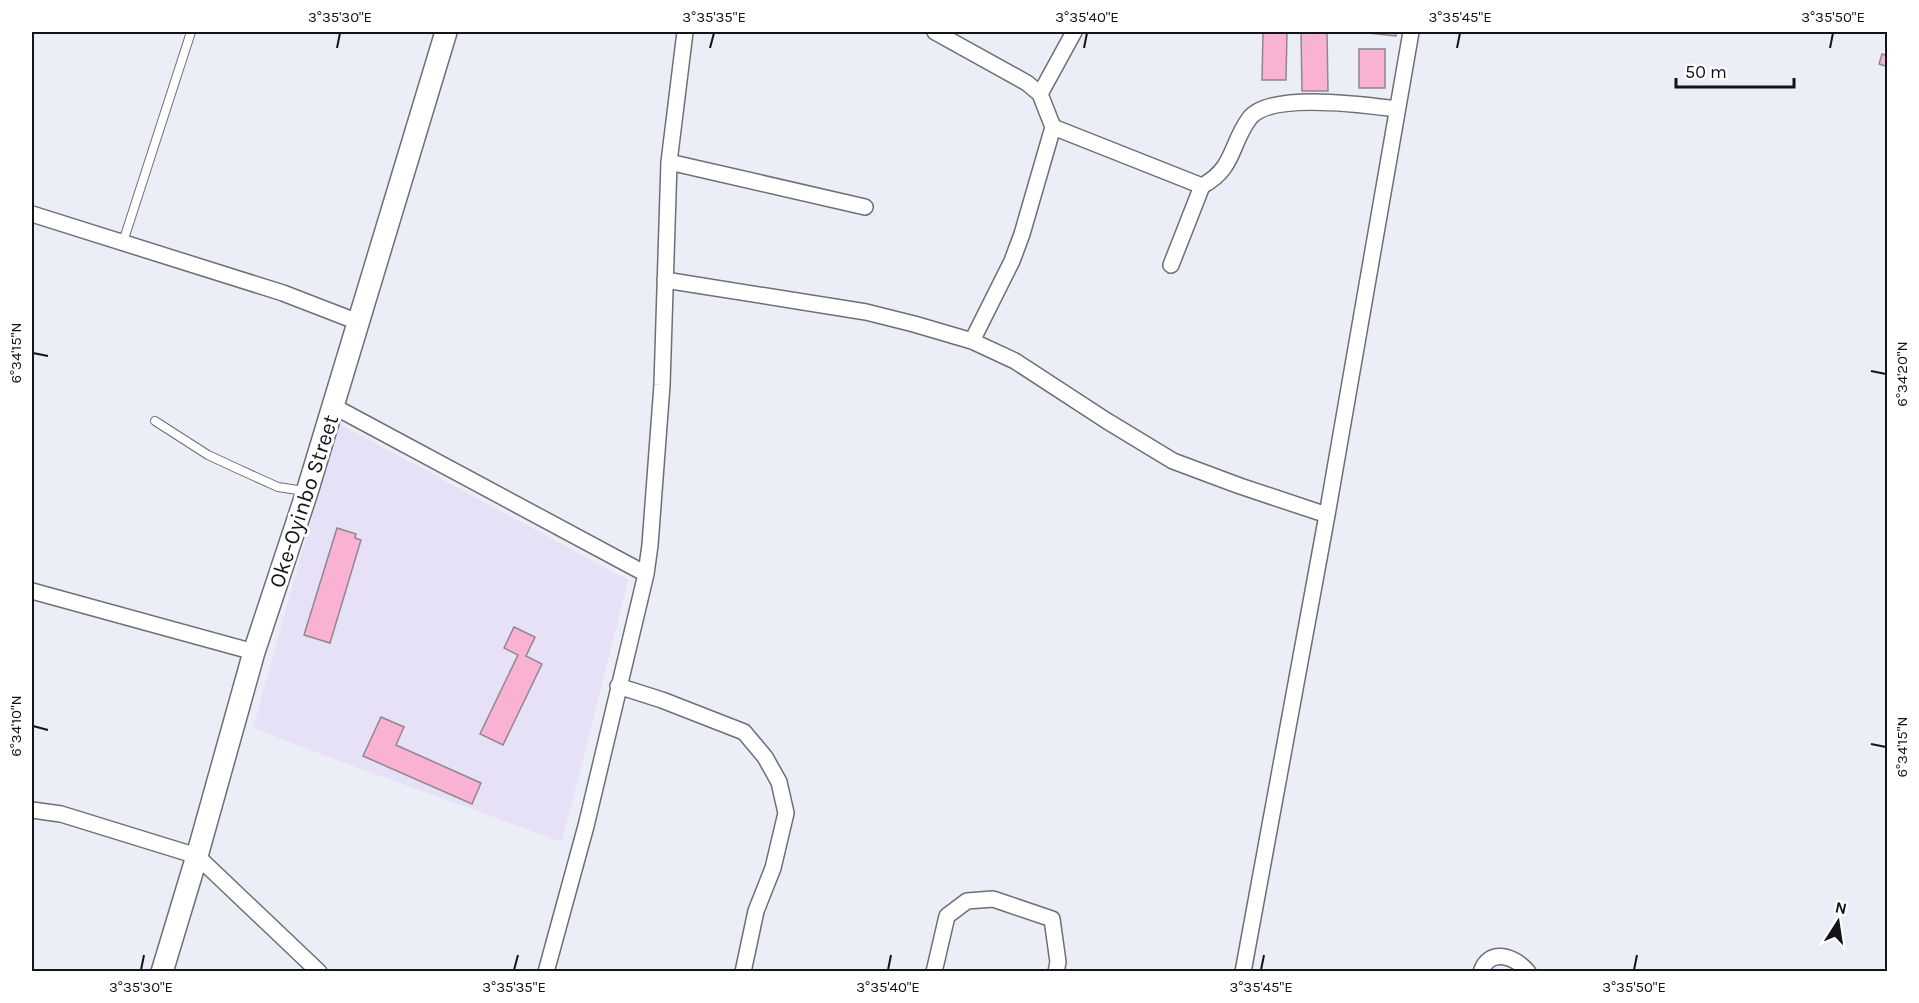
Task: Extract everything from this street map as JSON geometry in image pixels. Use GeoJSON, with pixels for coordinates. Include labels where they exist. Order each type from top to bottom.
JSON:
{"type":"FeatureCollection","features":[{"type":"Feature","properties":{"kind":"main road","name":"Oke-Oyinbo Street"},"geometry":{"type":"LineString","coordinates":[[165,969],[254,652],[308,492],[446,32]]}},
{"type":"Feature","properties":{"kind":"street"},"geometry":{"type":"LineString","coordinates":[[546,972],[586,826],[646,574],[662,385],[669,162],[686,32]]}},
{"type":"Feature","properties":{"kind":"street"},"geometry":{"type":"LineString","coordinates":[[935,32],[1028,83],[1040,94],[1053,127],[1012,261],[972,341]]}},
{"type":"Feature","properties":{"kind":"street"},"geometry":{"type":"LineString","coordinates":[[1040,94],[1074,32]]}},
{"type":"Feature","properties":{"kind":"street"},"geometry":{"type":"LineString","coordinates":[[1243,972],[1327,515],[1411,32]]}},
{"type":"Feature","properties":{"kind":"street"},"geometry":{"type":"LineString","coordinates":[[1171,265],[1202,186],[1225,167],[1249,118],[1258,109],[1292,102],[1354,103],[1397,109]]}},
{"type":"Feature","properties":{"kind":"street"},"geometry":{"type":"LineString","coordinates":[[1053,127],[1202,186]]}},
{"type":"Feature","properties":{"kind":"street"},"geometry":{"type":"LineString","coordinates":[[669,162],[866,207]]}},
{"type":"Feature","properties":{"kind":"street"},"geometry":{"type":"LineString","coordinates":[[32,214],[283,293],[358,322]]}},
{"type":"Feature","properties":{"kind":"street"},"geometry":{"type":"LineString","coordinates":[[665,280],[866,312],[972,341],[1015,361],[1173,461],[1327,515]]}},
{"type":"Feature","properties":{"kind":"street"},"geometry":{"type":"LineString","coordinates":[[333,406],[646,574]]}},
{"type":"Feature","properties":{"kind":"street"},"geometry":{"type":"LineString","coordinates":[[32,591],[254,652]]}},
{"type":"Feature","properties":{"kind":"street"},"geometry":{"type":"LineString","coordinates":[[618,686],[662,700],[744,732],[765,756],[779,782],[786,813],[772,868],[756,911],[743,972]]}},
{"type":"Feature","properties":{"kind":"street"},"geometry":{"type":"LineString","coordinates":[[32,810],[61,814],[197,856],[319,972]]}},
{"type":"Feature","properties":{"kind":"street"},"geometry":{"type":"LineString","coordinates":[[934,972],[947,916],[967,901],[993,899],[1052,919],[1058,962],[1056,972]]}},
{"type":"Feature","properties":{"kind":"street"},"geometry":{"type":"LineString","coordinates":[[1481,972],[1482,967],[1489,960],[1500,956],[1513,958],[1520,962],[1528,972]]}},
{"type":"Feature","properties":{"kind":"lane"},"geometry":{"type":"LineString","coordinates":[[123,242],[191,32]]}},
{"type":"Feature","properties":{"kind":"lane"},"geometry":{"type":"LineString","coordinates":[[155,421],[208,455],[278,487],[308,492]]}},
{"type":"Feature","properties":{"kind":"shaded area"},"geometry":{"type":"Polygon","coordinates":[[[338,423],[628,580],[562,842],[253,728],[338,423]]]}},
{"type":"Feature","properties":{"kind":"building"},"geometry":{"type":"Polygon","coordinates":[[[1263,32],[1287,32],[1286,80],[1262,80],[1263,32]]]}},
{"type":"Feature","properties":{"kind":"building"},"geometry":{"type":"Polygon","coordinates":[[[1301,32],[1327,32],[1328,91],[1302,91],[1301,32]]]}},
{"type":"Feature","properties":{"kind":"building"},"geometry":{"type":"Polygon","coordinates":[[[1358,32],[1396,32],[1396,36],[1358,32]]]}},
{"type":"Feature","properties":{"kind":"building"},"geometry":{"type":"Polygon","coordinates":[[[1359,49],[1385,49],[1385,88],[1359,88],[1359,49]]]}},
{"type":"Feature","properties":{"kind":"building"},"geometry":{"type":"Polygon","coordinates":[[[1882,54],[1888,56],[1888,67],[1879,64],[1882,54]]]}},
{"type":"Feature","properties":{"kind":"building"},"geometry":{"type":"Polygon","coordinates":[[[337,528],[356,534],[355,538],[361,540],[330,643],[304,635],[337,528]]]}},
{"type":"Feature","properties":{"kind":"building"},"geometry":{"type":"Polygon","coordinates":[[[514,627],[535,637],[526,656],[542,664],[503,745],[480,734],[518,655],[504,648],[514,627]]]}},
{"type":"Feature","properties":{"kind":"building"},"geometry":{"type":"Polygon","coordinates":[[[381,717],[404,727],[396,745],[481,783],[472,804],[363,756],[381,717]]]}}]}
